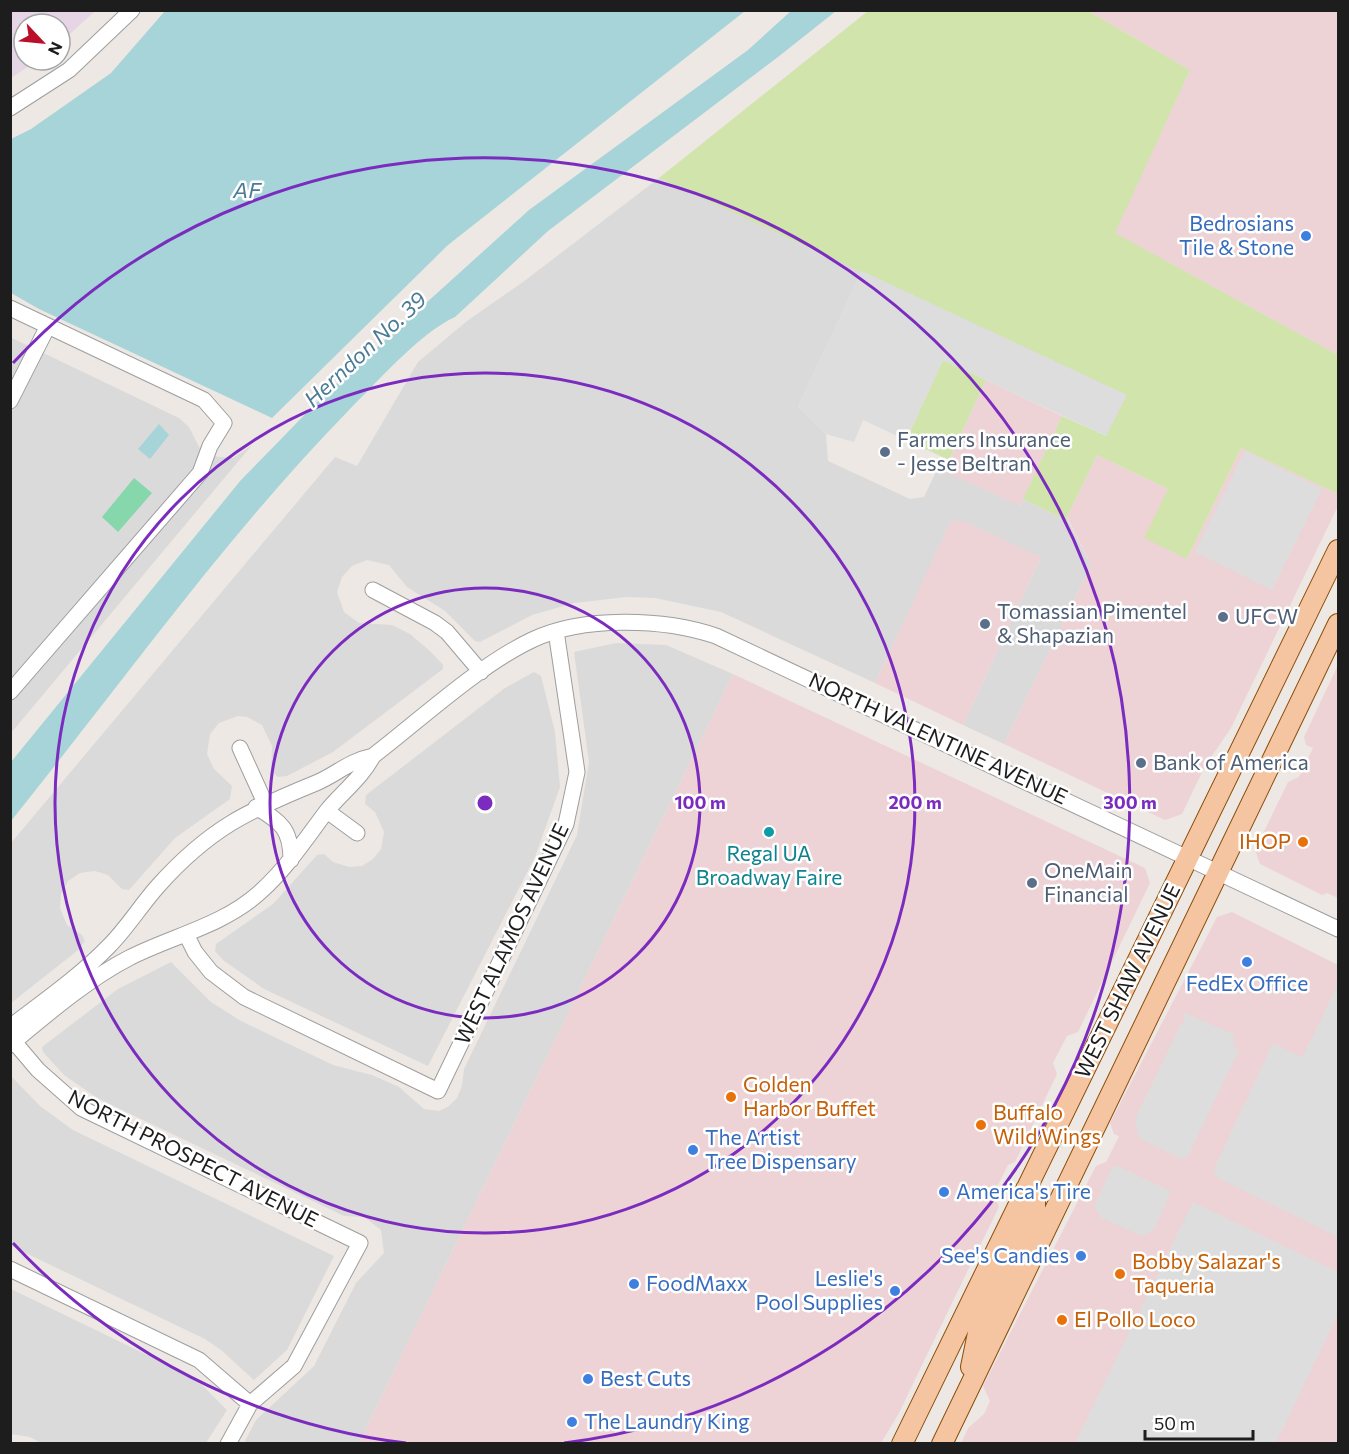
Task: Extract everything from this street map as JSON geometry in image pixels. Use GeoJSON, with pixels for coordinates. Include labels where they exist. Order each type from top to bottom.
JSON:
{"type":"FeatureCollection","features":[{"type":"Feature","properties":{"kind":"main road","name":"WEST SHAW AVENUE"},"geometry":{"type":"LineString","coordinates":[[902,1443],[1338,550]]}},
{"type":"Feature","properties":{"kind":"main road","name":"WEST SHAW AVENUE"},"geometry":{"type":"LineString","coordinates":[[942,1443],[1338,624]]}},
{"type":"Feature","properties":{"kind":"main road"},"geometry":{"type":"LineString","coordinates":[[964,1399],[978,1333],[1035,1216],[1035,1201],[1026,1189]]}},
{"type":"Feature","properties":{"kind":"street"},"geometry":{"type":"LineString","coordinates":[[10,108],[69,70],[132,10]]}},
{"type":"Feature","properties":{"kind":"street"},"geometry":{"type":"LineString","coordinates":[[10,308],[204,400],[224,423],[210,446],[200,473],[10,692]]}},
{"type":"Feature","properties":{"kind":"street"},"geometry":{"type":"LineString","coordinates":[[10,401],[48,326]]}},
{"type":"Feature","properties":{"kind":"street"},"geometry":{"type":"LineString","coordinates":[[373,590],[435,623],[447,633],[481,672]]}},
{"type":"Feature","properties":{"kind":"street","name":"NORTH VALENTINE AVENUE"},"geometry":{"type":"LineString","coordinates":[[373,756],[508,652],[556,631],[629,621],[694,628],[716,636],[1189,856],[1338,929]]}},
{"type":"Feature","properties":{"kind":"street","name":"WEST ALAMOS AVENUE"},"geometry":{"type":"LineString","coordinates":[[186,934],[195,952],[211,972],[244,997],[438,1091],[566,824],[577,772],[556,631]]}},
{"type":"Feature","properties":{"kind":"street"},"geometry":{"type":"LineString","coordinates":[[240,748],[260,805],[284,826],[289,837],[291,860]]}},
{"type":"Feature","properties":{"kind":"street"},"geometry":{"type":"LineString","coordinates":[[11,1038],[92,963],[184,857],[212,833],[260,805],[319,782],[354,760],[373,756]]}},
{"type":"Feature","properties":{"kind":"street"},"geometry":{"type":"LineString","coordinates":[[11,1038],[115,966],[146,950],[212,924],[258,894],[291,860],[327,811],[363,774],[373,756]]}},
{"type":"Feature","properties":{"kind":"street"},"geometry":{"type":"LineString","coordinates":[[327,811],[357,833]]}},
{"type":"Feature","properties":{"kind":"street","name":"NORTH PROSPECT AVENUE"},"geometry":{"type":"LineString","coordinates":[[11,1038],[38,1070],[81,1108],[360,1243],[294,1366],[250,1404]]}},
{"type":"Feature","properties":{"kind":"street"},"geometry":{"type":"LineString","coordinates":[[10,1269],[199,1360],[250,1404],[228,1443]]}},
{"type":"Feature","properties":{"kind":"shaded area"},"geometry":{"type":"Polygon","coordinates":[[[11,10],[95,10],[72,32],[72,12],[12,12],[12,72],[20,72],[11,78],[11,10]]]}},
{"type":"Feature","properties":{"kind":"shaded area"},"geometry":{"type":"Polygon","coordinates":[[[1088,11],[1338,11],[1338,355],[1114,233],[1190,70],[1088,11]]]}},
{"type":"Feature","properties":{"kind":"shaded area"},"geometry":{"type":"Polygon","coordinates":[[[659,178],[862,271],[798,406],[826,434],[828,461],[910,499],[924,497],[943,457],[1020,506],[1023,499],[1068,521],[1091,565],[1004,744],[963,725],[1041,557],[951,522],[875,683],[721,612],[655,598],[627,597],[574,603],[532,615],[480,642],[475,641],[445,611],[407,587],[389,565],[367,560],[352,566],[342,577],[337,592],[344,612],[359,623],[392,625],[410,634],[431,652],[443,665],[443,669],[333,752],[287,776],[278,777],[271,771],[272,746],[262,725],[247,717],[238,716],[219,723],[210,734],[207,754],[214,769],[232,786],[230,799],[175,838],[129,890],[122,889],[108,875],[95,871],[80,873],[68,881],[61,894],[60,908],[67,925],[82,935],[85,941],[77,951],[11,1003],[11,843],[335,457],[357,466],[418,362],[467,321],[523,282],[659,178]]]}},
{"type":"Feature","properties":{"kind":"shaded area"},"geometry":{"type":"Polygon","coordinates":[[[862,271],[1127,395],[1106,436],[943,360],[906,440],[863,420],[854,442],[826,434],[798,406],[862,271]]]}},
{"type":"Feature","properties":{"kind":"shaded area"},"geometry":{"type":"Polygon","coordinates":[[[10,337],[179,418],[189,427],[199,447],[211,456],[233,458],[252,445],[11,733],[10,337]]]}},
{"type":"Feature","properties":{"kind":"shaded area"},"geometry":{"type":"Polygon","coordinates":[[[986,380],[1062,416],[1020,506],[944,471],[986,380]]]}},
{"type":"Feature","properties":{"kind":"shaded area"},"geometry":{"type":"Polygon","coordinates":[[[1241,448],[1338,494],[1338,506],[1231,728],[1205,766],[1182,814],[1165,820],[1004,744],[1091,565],[1067,517],[1097,455],[1168,489],[1187,559],[1241,448]]]}},
{"type":"Feature","properties":{"kind":"shaded area"},"geometry":{"type":"Polygon","coordinates":[[[1245,451],[1322,489],[1272,590],[1195,552],[1245,451]]]}},
{"type":"Feature","properties":{"kind":"shaded area"},"geometry":{"type":"Polygon","coordinates":[[[951,521],[963,521],[1041,557],[963,725],[875,683],[951,521]]]}},
{"type":"Feature","properties":{"kind":"shaded area"},"geometry":{"type":"Polygon","coordinates":[[[616,643],[666,645],[733,674],[359,1443],[244,1443],[256,1420],[314,1366],[356,1283],[384,1253],[381,1230],[364,1217],[344,1216],[97,1098],[64,1075],[43,1052],[42,1047],[118,989],[171,962],[211,1002],[241,1021],[333,1065],[372,1075],[399,1087],[424,1109],[439,1111],[449,1106],[457,1098],[462,1086],[464,1069],[577,835],[589,762],[574,652],[616,643]]]}},
{"type":"Feature","properties":{"kind":"shaded area"},"geometry":{"type":"Polygon","coordinates":[[[1338,665],[1338,898],[1327,893],[1322,895],[1260,864],[1255,850],[1288,782],[1299,777],[1313,748],[1306,745],[1304,737],[1338,665]]]}},
{"type":"Feature","properties":{"kind":"shaded area"},"geometry":{"type":"Polygon","coordinates":[[[534,672],[541,676],[555,732],[560,787],[535,857],[428,1066],[264,989],[223,960],[215,951],[216,944],[273,904],[317,855],[324,854],[333,862],[349,867],[362,866],[373,859],[381,849],[384,832],[375,812],[365,804],[366,795],[505,688],[534,672]]]}},
{"type":"Feature","properties":{"kind":"shaded area"},"geometry":{"type":"Polygon","coordinates":[[[733,674],[1145,868],[1150,883],[1078,1032],[1067,1036],[1053,1063],[1057,1074],[1015,1162],[1008,1165],[994,1193],[999,1207],[898,1415],[881,1443],[359,1443],[733,674]]]}},
{"type":"Feature","properties":{"kind":"shaded area"},"geometry":{"type":"Polygon","coordinates":[[[1232,912],[1338,965],[1338,1443],[961,1444],[968,1428],[984,1414],[990,1401],[983,1386],[1096,1166],[1106,1162],[1119,1136],[1114,1134],[1110,1123],[1217,917],[1232,912]]]}},
{"type":"Feature","properties":{"kind":"shaded area"},"geometry":{"type":"Polygon","coordinates":[[[1338,984],[1338,1237],[1218,1178],[1213,1171],[1273,1043],[1302,1058],[1338,984]]]}},
{"type":"Feature","properties":{"kind":"shaded area"},"geometry":{"type":"Polygon","coordinates":[[[1184,1013],[1234,1034],[1234,1047],[1239,1050],[1187,1158],[1181,1159],[1139,1138],[1135,1119],[1181,1024],[1184,1023],[1184,1013]]]}},
{"type":"Feature","properties":{"kind":"shaded area"},"geometry":{"type":"Polygon","coordinates":[[[11,1076],[40,1106],[73,1130],[334,1256],[287,1350],[254,1380],[221,1350],[205,1339],[11,1246],[11,1076]]]}},
{"type":"Feature","properties":{"kind":"shaded area"},"geometry":{"type":"Polygon","coordinates":[[[1117,1166],[1171,1191],[1154,1230],[1142,1236],[1102,1218],[1094,1206],[1112,1168],[1117,1166]]]}},
{"type":"Feature","properties":{"kind":"shaded area"},"geometry":{"type":"Polygon","coordinates":[[[1193,1202],[1338,1272],[1338,1314],[1276,1443],[1075,1443],[1193,1202]]]}},
{"type":"Feature","properties":{"kind":"shaded area"},"geometry":{"type":"Polygon","coordinates":[[[11,1289],[170,1366],[201,1384],[227,1410],[206,1443],[41,1443],[30,1437],[11,1434],[11,1289]]]}},
{"type":"Feature","properties":{"kind":"green space"},"geometry":{"type":"Polygon","coordinates":[[[868,11],[1088,11],[1190,70],[1115,233],[1338,355],[1338,494],[1241,448],[1187,559],[1144,538],[1168,489],[1097,455],[1067,517],[1068,521],[1023,499],[1062,416],[1106,436],[1126,395],[659,178],[868,11]]]}},
{"type":"Feature","properties":{"kind":"green space"},"geometry":{"type":"Polygon","coordinates":[[[943,360],[986,380],[949,460],[906,440],[943,360]]]}},
{"type":"Feature","properties":{"kind":"green space"},"geometry":{"type":"Polygon","coordinates":[[[134,478],[152,493],[118,532],[102,517],[134,478]]]}},
{"type":"Feature","properties":{"kind":"water","name":"AF"},"geometry":{"type":"Polygon","coordinates":[[[165,11],[745,11],[448,245],[272,418],[39,309],[11,293],[11,139],[31,129],[111,73],[165,11]]]}},
{"type":"Feature","properties":{"kind":"water"},"geometry":{"type":"Polygon","coordinates":[[[791,11],[836,11],[548,231],[455,317],[428,334],[386,372],[303,458],[259,508],[175,611],[11,821],[11,762],[241,480],[321,398],[529,210],[748,50],[791,11]]]}},
{"type":"Feature","properties":{"kind":"water"},"geometry":{"type":"Polygon","coordinates":[[[159,424],[169,435],[150,459],[138,449],[159,424]]]}},
{"type":"Feature","properties":{"kind":"place","name":"Bedrosians Tile & Stone"},"geometry":{"type":"Point","coordinates":[1306,236]}},
{"type":"Feature","properties":{"kind":"place","name":"Farmers Insurance - Jesse Beltran"},"geometry":{"type":"Point","coordinates":[885,452]}},
{"type":"Feature","properties":{"kind":"place","name":"UFCW"},"geometry":{"type":"Point","coordinates":[1223,617]}},
{"type":"Feature","properties":{"kind":"place","name":"Tomassian Pimentel & Shapazian"},"geometry":{"type":"Point","coordinates":[985,624]}},
{"type":"Feature","properties":{"kind":"place","name":"Bank of America"},"geometry":{"type":"Point","coordinates":[1141,763]}},
{"type":"Feature","properties":{"kind":"place","name":"Regal UA Broadway Faire"},"geometry":{"type":"Point","coordinates":[769,832]}},
{"type":"Feature","properties":{"kind":"place","name":"IHOP"},"geometry":{"type":"Point","coordinates":[1303,842]}},
{"type":"Feature","properties":{"kind":"place","name":"OneMain Financial"},"geometry":{"type":"Point","coordinates":[1032,883]}},
{"type":"Feature","properties":{"kind":"place","name":"FedEx Office"},"geometry":{"type":"Point","coordinates":[1247,962]}},
{"type":"Feature","properties":{"kind":"place","name":"Golden Harbor Buffet"},"geometry":{"type":"Point","coordinates":[731,1097]}},
{"type":"Feature","properties":{"kind":"place","name":"Buffalo Wild Wings"},"geometry":{"type":"Point","coordinates":[981,1125]}},
{"type":"Feature","properties":{"kind":"place","name":"The Artist Tree Dispensary"},"geometry":{"type":"Point","coordinates":[693,1150]}},
{"type":"Feature","properties":{"kind":"place","name":"America's Tire"},"geometry":{"type":"Point","coordinates":[944,1192]}},
{"type":"Feature","properties":{"kind":"place","name":"See's Candies"},"geometry":{"type":"Point","coordinates":[1081,1256]}},
{"type":"Feature","properties":{"kind":"place","name":"Bobby Salazar's Taqueria"},"geometry":{"type":"Point","coordinates":[1120,1274]}},
{"type":"Feature","properties":{"kind":"place","name":"FoodMaxx"},"geometry":{"type":"Point","coordinates":[634,1284]}},
{"type":"Feature","properties":{"kind":"place","name":"Leslie's Pool Supplies"},"geometry":{"type":"Point","coordinates":[895,1291]}},
{"type":"Feature","properties":{"kind":"place","name":"El Pollo Loco"},"geometry":{"type":"Point","coordinates":[1062,1320]}},
{"type":"Feature","properties":{"kind":"place","name":"Best Cuts"},"geometry":{"type":"Point","coordinates":[588,1379]}},
{"type":"Feature","properties":{"kind":"place","name":"The Laundry King"},"geometry":{"type":"Point","coordinates":[572,1422]}},
{"type":"Feature","properties":{"kind":"water label","name":"Herndon No. 39"},"geometry":{"type":"Point","coordinates":[365,349]}}]}
